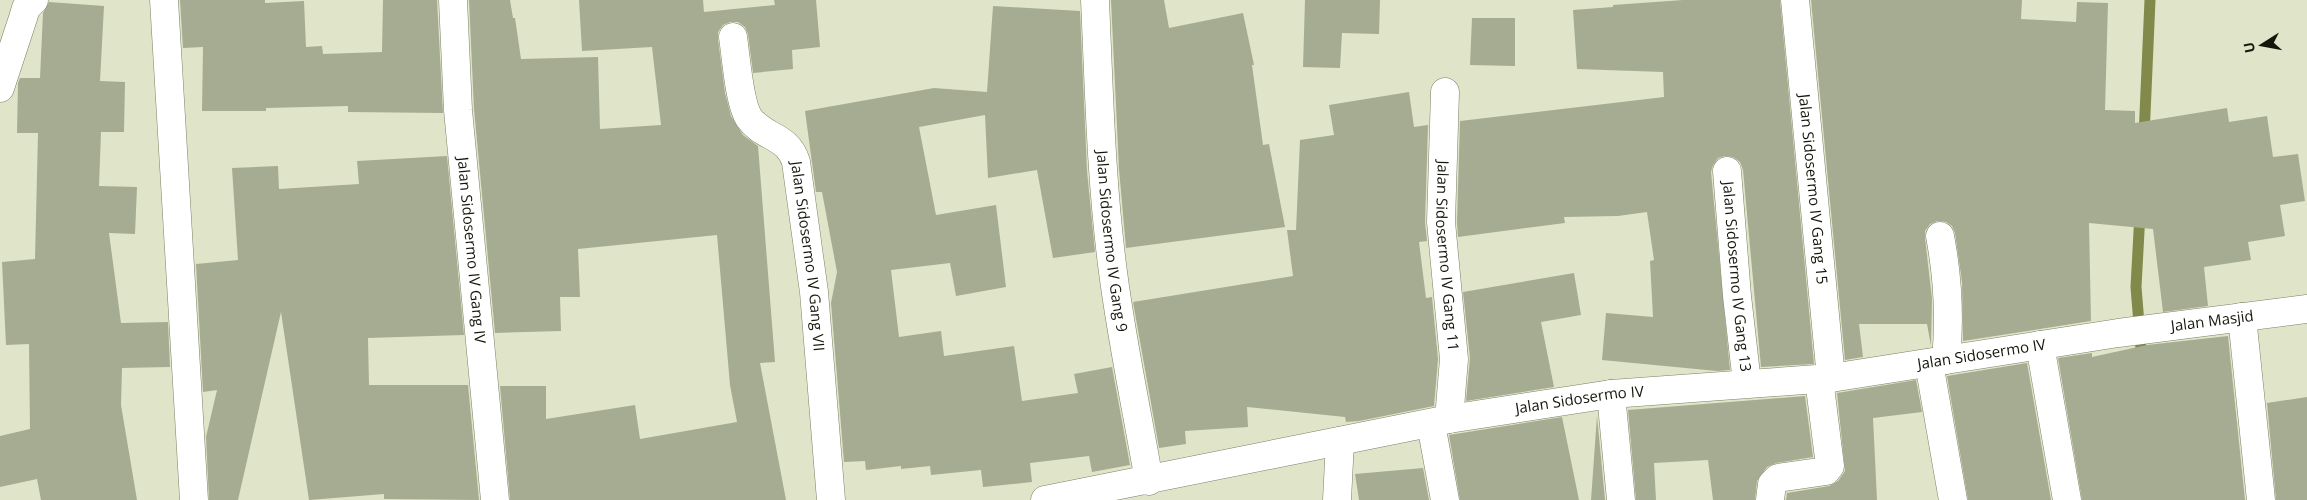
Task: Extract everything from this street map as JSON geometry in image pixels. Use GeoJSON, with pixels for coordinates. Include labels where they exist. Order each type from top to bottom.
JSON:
{"type":"FeatureCollection","features":[{"type":"Feature","properties":{"kind":"street"},"geometry":{"type":"LineString","coordinates":[[0,88],[26,8],[34,0]]}},
{"type":"Feature","properties":{"kind":"street"},"geometry":{"type":"LineString","coordinates":[[164,0],[194,500]]}},
{"type":"Feature","properties":{"kind":"street","name":"Jalan Sidosermo IV Gang IV"},"geometry":{"type":"LineString","coordinates":[[452,0],[458,110],[495,500]]}},
{"type":"Feature","properties":{"kind":"street","name":"Jalan Sidosermo IV Gang 9"},"geometry":{"type":"LineString","coordinates":[[1095,0],[1107,220],[1124,346],[1148,481]]}},
{"type":"Feature","properties":{"kind":"street","name":"Jalan Sidosermo IV Gang 15"},"geometry":{"type":"LineString","coordinates":[[1770,500],[1772,484],[1778,478],[1826,471],[1830,466],[1796,0]]}},
{"type":"Feature","properties":{"kind":"street","name":"Jalan Sidosermo IV Gang VII"},"geometry":{"type":"LineString","coordinates":[[734,37],[746,113],[758,126],[786,144],[796,162],[814,292],[831,500]]}},
{"type":"Feature","properties":{"kind":"street","name":"Jalan Sidosermo IV Gang 11"},"geometry":{"type":"LineString","coordinates":[[1445,92],[1441,222],[1454,359],[1440,421],[1445,500]]}},
{"type":"Feature","properties":{"kind":"street","name":"Jalan Sidosermo IV Gang 13"},"geometry":{"type":"LineString","coordinates":[[1727,171],[1737,296],[1747,383]]}},
{"type":"Feature","properties":{"kind":"street"},"geometry":{"type":"LineString","coordinates":[[1940,236],[1949,315],[1937,361],[1953,500]]}},
{"type":"Feature","properties":{"kind":"street","name":"Jalan Masjid"},"geometry":{"type":"LineString","coordinates":[[2118,333],[2307,309]]}},
{"type":"Feature","properties":{"kind":"street"},"geometry":{"type":"LineString","coordinates":[[2242,317],[2261,500]]}},
{"type":"Feature","properties":{"kind":"street","name":"Jalan Sidosermo IV"},"geometry":{"type":"LineString","coordinates":[[1045,500],[1148,481],[1440,421],[1611,394],[1825,379],[2118,333]]}},
{"type":"Feature","properties":{"kind":"street"},"geometry":{"type":"LineString","coordinates":[[2040,346],[2067,500]]}},
{"type":"Feature","properties":{"kind":"street"},"geometry":{"type":"LineString","coordinates":[[1611,394],[1621,500]]}},
{"type":"Feature","properties":{"kind":"street"},"geometry":{"type":"LineString","coordinates":[[1337,500],[1340,441]]}},
{"type":"Feature","properties":{"kind":"building"},"geometry":{"type":"Polygon","coordinates":[[[180,0],[265,0],[265,3],[304,1],[306,47],[322,46],[323,54],[382,52],[383,0],[437,0],[443,113],[348,112],[348,106],[266,108],[266,111],[202,111],[203,47],[183,48],[180,0]]]}},
{"type":"Feature","properties":{"kind":"building"},"geometry":{"type":"Polygon","coordinates":[[[469,0],[510,0],[513,18],[515,18],[521,59],[598,57],[600,129],[661,125],[652,47],[582,51],[579,0],[703,0],[704,12],[775,5],[774,0],[816,0],[820,47],[792,50],[793,69],[753,73],[748,34],[745,27],[738,22],[730,22],[723,25],[718,32],[725,93],[731,116],[743,135],[758,146],[775,362],[760,363],[786,500],[510,500],[500,386],[546,386],[546,419],[635,405],[640,439],[737,422],[730,385],[717,235],[578,249],[580,297],[560,297],[561,331],[495,333],[474,109],[469,0]]]}},
{"type":"Feature","properties":{"kind":"building"},"geometry":{"type":"Polygon","coordinates":[[[1111,0],[1164,0],[1169,28],[1243,13],[1254,65],[1252,65],[1263,145],[1269,144],[1285,227],[1126,248],[1119,169],[1111,0]]]}},
{"type":"Feature","properties":{"kind":"building"},"geometry":{"type":"Polygon","coordinates":[[[1305,0],[1380,0],[1379,34],[1342,33],[1340,68],[1303,67],[1305,0]]]}},
{"type":"Feature","properties":{"kind":"building"},"geometry":{"type":"Polygon","coordinates":[[[1683,0],[1780,0],[1814,364],[1761,367],[1743,170],[1740,162],[1733,157],[1725,156],[1718,158],[1711,172],[1730,370],[1717,371],[1602,360],[1606,313],[1653,317],[1650,261],[1654,260],[1647,212],[1618,216],[1564,217],[1565,223],[1458,237],[1460,121],[1664,97],[1663,72],[1577,69],[1573,10],[1683,0]]]}},
{"type":"Feature","properties":{"kind":"building"},"geometry":{"type":"Polygon","coordinates":[[[1811,0],[2022,0],[2021,19],[2076,22],[2077,2],[2108,3],[2105,110],[2135,111],[2135,123],[2227,108],[2229,122],[2267,116],[2273,157],[2298,154],[2305,201],[2280,205],[2285,236],[2248,242],[2251,260],[2204,267],[2208,306],[2163,312],[2153,229],[2089,223],[2091,321],[1963,341],[1962,282],[1955,233],[1952,226],[1946,222],[1937,221],[1930,224],[1925,231],[1932,299],[1931,346],[1927,324],[1859,324],[1863,357],[1845,360],[1811,0]]]}},
{"type":"Feature","properties":{"kind":"building"},"geometry":{"type":"Polygon","coordinates":[[[49,2],[104,6],[100,81],[125,82],[124,132],[101,132],[99,186],[137,187],[135,234],[109,233],[121,323],[168,322],[170,367],[122,368],[121,405],[137,500],[41,500],[37,479],[0,487],[0,436],[30,429],[29,344],[6,345],[2,262],[35,259],[38,133],[17,133],[18,83],[20,78],[40,78],[43,13],[49,2]]]}},
{"type":"Feature","properties":{"kind":"building"},"geometry":{"type":"Polygon","coordinates":[[[993,6],[1080,11],[1087,171],[1095,252],[1053,258],[1037,170],[988,178],[985,115],[919,127],[936,215],[996,205],[1006,287],[956,296],[950,263],[891,270],[899,337],[941,331],[944,356],[1014,346],[1022,401],[1078,393],[1074,374],[1112,367],[1130,465],[1092,472],[1089,456],[1030,463],[1032,482],[983,487],[981,470],[931,475],[930,466],[901,469],[901,466],[866,470],[865,461],[844,462],[831,303],[837,272],[822,192],[816,192],[805,111],[934,88],[987,92],[993,6]]]}},
{"type":"Feature","properties":{"kind":"building"},"geometry":{"type":"Polygon","coordinates":[[[1472,18],[1515,18],[1515,66],[1470,65],[1472,18]]]}},
{"type":"Feature","properties":{"kind":"building"},"geometry":{"type":"Polygon","coordinates":[[[1409,92],[1414,127],[1428,125],[1425,222],[1427,241],[1419,242],[1426,298],[1432,297],[1438,359],[1434,406],[1346,422],[1345,417],[1247,407],[1248,427],[1185,431],[1186,444],[1159,448],[1133,302],[1293,276],[1287,230],[1296,230],[1300,140],[1334,135],[1329,105],[1409,92]]]}},
{"type":"Feature","properties":{"kind":"building"},"geometry":{"type":"Polygon","coordinates":[[[447,156],[464,335],[368,338],[369,385],[468,385],[479,500],[384,499],[384,494],[309,500],[281,312],[238,500],[209,500],[206,437],[217,390],[203,392],[196,264],[238,260],[232,168],[278,166],[279,189],[359,184],[357,161],[447,156]]]}},
{"type":"Feature","properties":{"kind":"building"},"geometry":{"type":"Polygon","coordinates":[[[1574,273],[1581,315],[1541,322],[1554,387],[1466,401],[1470,358],[1463,292],[1574,273]]]}},
{"type":"Feature","properties":{"kind":"building"},"geometry":{"type":"Polygon","coordinates":[[[2228,336],[2245,500],[2082,500],[2058,358],[2092,353],[2092,357],[2147,345],[2228,336]]]}},
{"type":"Feature","properties":{"kind":"building"},"geometry":{"type":"Polygon","coordinates":[[[2027,363],[2051,500],[1968,500],[1947,376],[2027,363]]]}},
{"type":"Feature","properties":{"kind":"building"},"geometry":{"type":"Polygon","coordinates":[[[1916,380],[1922,412],[1873,418],[1877,500],[1786,500],[1787,493],[1829,486],[1838,481],[1845,471],[1837,393],[1916,380]]]}},
{"type":"Feature","properties":{"kind":"building"},"geometry":{"type":"Polygon","coordinates":[[[1805,396],[1813,457],[1776,463],[1767,467],[1757,481],[1755,500],[1713,500],[1708,460],[1654,463],[1656,500],[1636,500],[1628,410],[1805,396]]]}},
{"type":"Feature","properties":{"kind":"building"},"geometry":{"type":"Polygon","coordinates":[[[2307,397],[2307,500],[2276,500],[2267,403],[2307,397]]]}},
{"type":"Feature","properties":{"kind":"building"},"geometry":{"type":"Polygon","coordinates":[[[1597,416],[1605,500],[1591,500],[1597,416]]]}},
{"type":"Feature","properties":{"kind":"building"},"geometry":{"type":"Polygon","coordinates":[[[1562,417],[1579,500],[1460,500],[1449,435],[1562,417]]]}},
{"type":"Feature","properties":{"kind":"building"},"geometry":{"type":"Polygon","coordinates":[[[1423,468],[1429,500],[1359,500],[1355,474],[1423,468]]]}},
{"type":"Feature","properties":{"kind":"waterway"},"geometry":{"type":"LineString","coordinates":[[2144,137],[2150,0]]}},
{"type":"Feature","properties":{"kind":"waterway"},"geometry":{"type":"LineString","coordinates":[[2140,213],[2136,287],[2142,361]]}}]}
